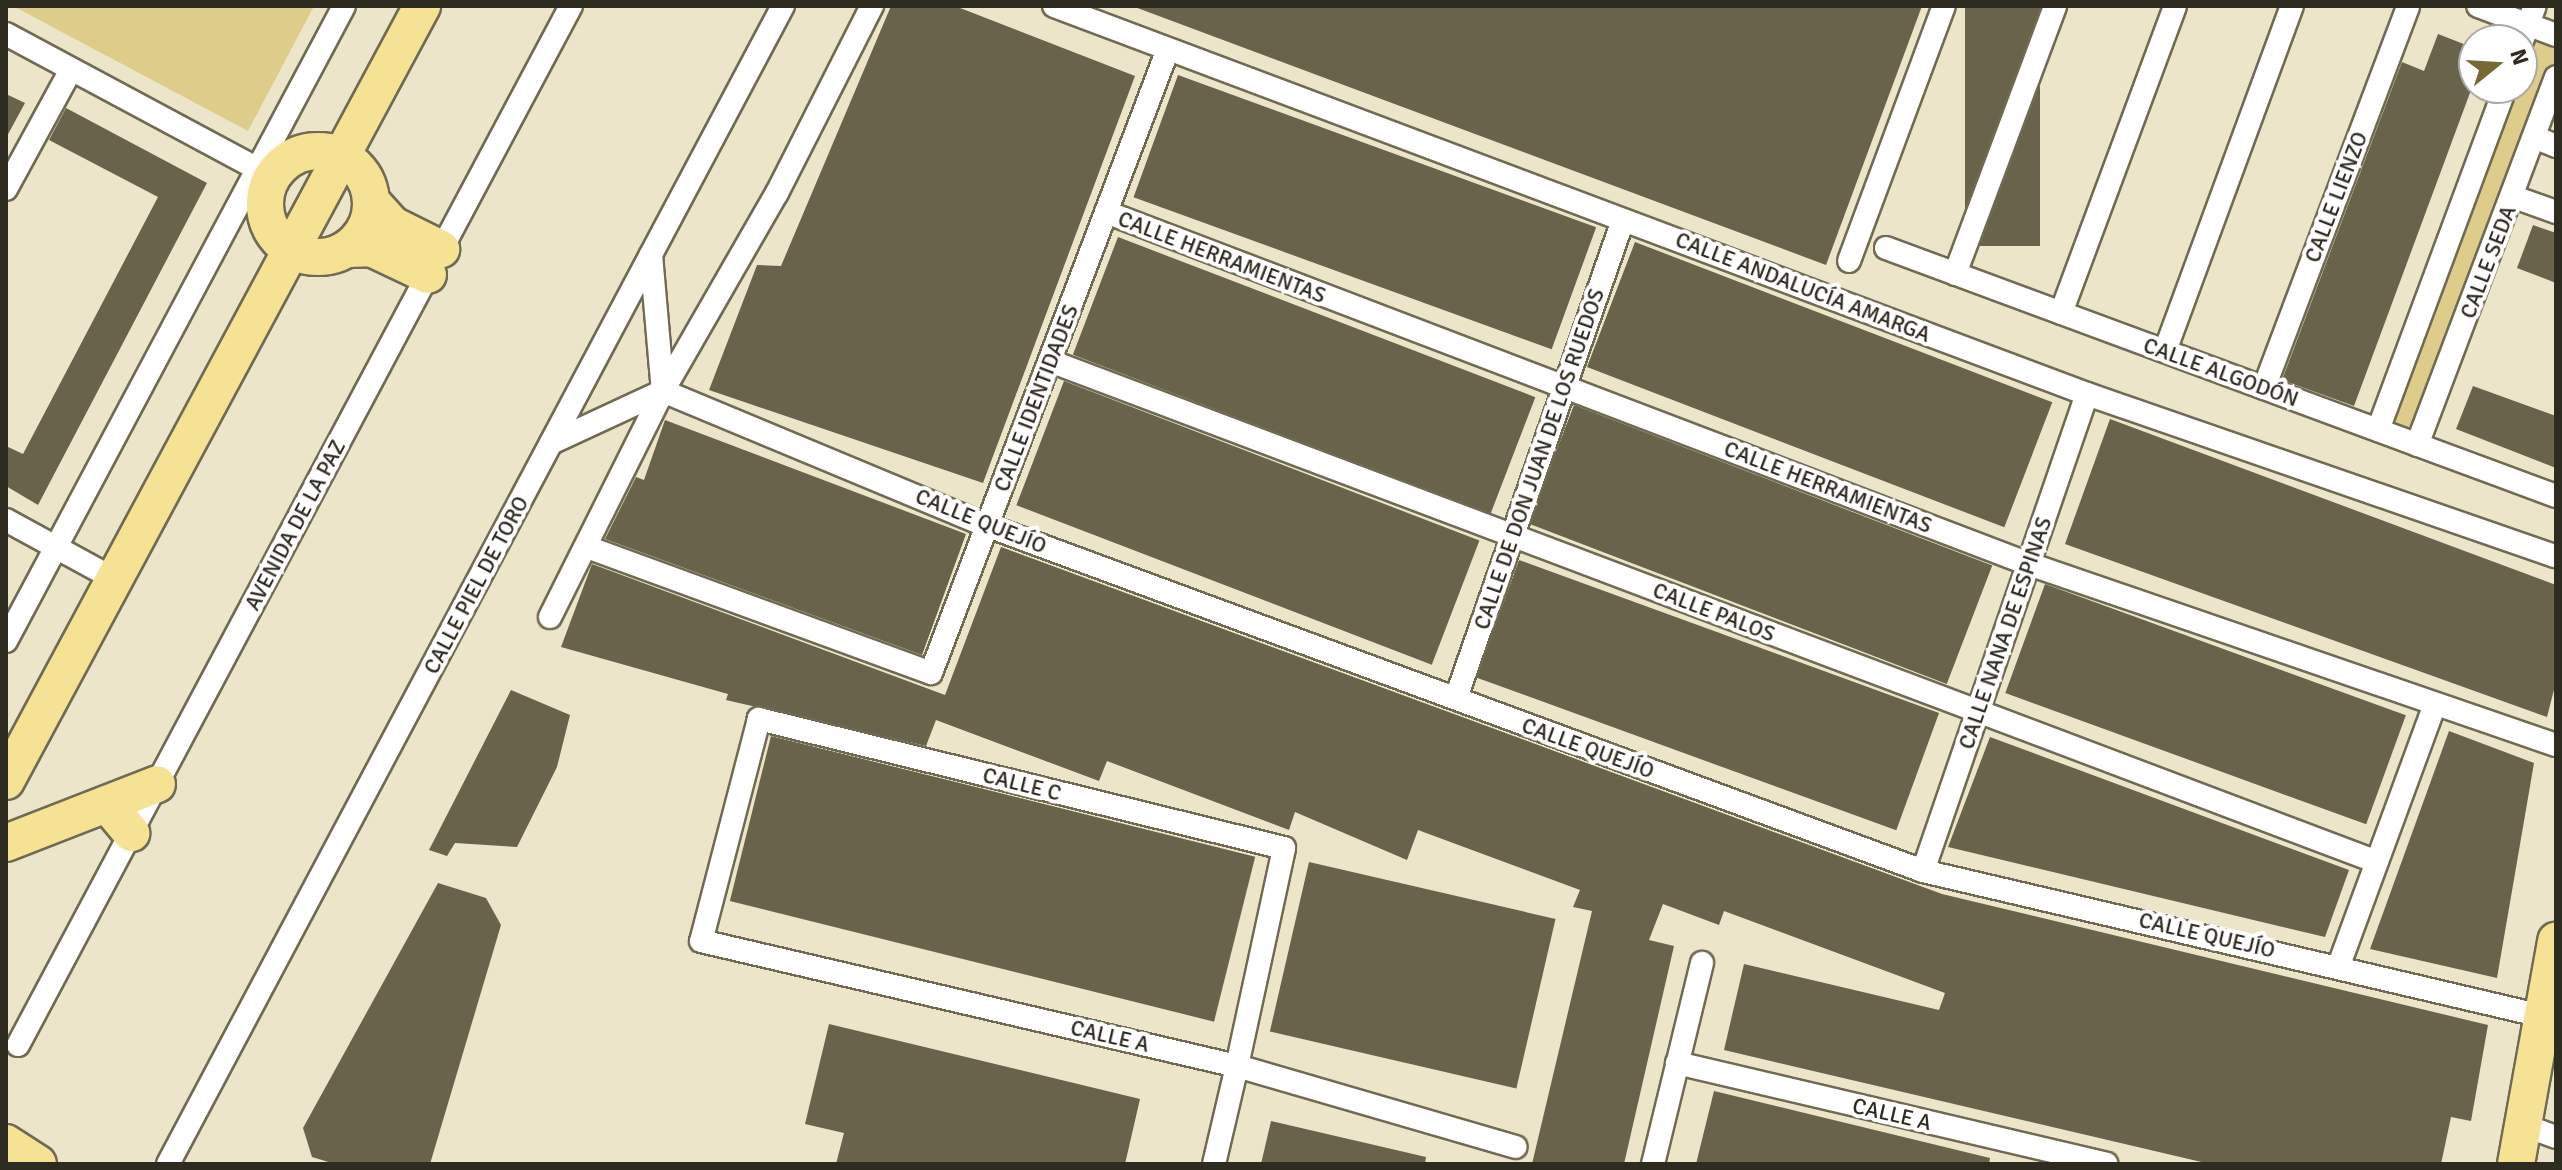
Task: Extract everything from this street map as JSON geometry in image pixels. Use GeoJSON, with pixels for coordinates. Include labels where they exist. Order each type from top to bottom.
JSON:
{"type":"FeatureCollection","features":[{"type":"Feature","properties":{"kind":"main road"},"geometry":{"type":"LineString","coordinates":[[6,781],[422,6]]}},
{"type":"Feature","properties":{"kind":"main road"},"geometry":{"type":"LineString","coordinates":[[312,150],[342,155],[358,168],[372,202],[435,262],[371,248],[347,249],[311,257],[291,250],[269,227],[265,210],[264,173],[295,154],[312,150]]}},
{"type":"Feature","properties":{"kind":"main road"},"geometry":{"type":"LineString","coordinates":[[347,249],[361,237],[372,202]]}},
{"type":"Feature","properties":{"kind":"main road"},"geometry":{"type":"LineString","coordinates":[[6,843],[157,784]]}},
{"type":"Feature","properties":{"kind":"main road"},"geometry":{"type":"LineString","coordinates":[[107,804],[131,833]]}},
{"type":"Feature","properties":{"kind":"main road"},"geometry":{"type":"LineString","coordinates":[[2516,1164],[2540,1131],[2542,1016],[2556,947]]}},
{"type":"Feature","properties":{"kind":"main road"},"geometry":{"type":"LineString","coordinates":[[6,1143],[38,1164]]}},
{"type":"Feature","properties":{"kind":"street"},"geometry":{"type":"LineString","coordinates":[[6,641],[264,173],[344,6]]}},
{"type":"Feature","properties":{"kind":"street","name":"AVENIDA DE LA PAZ"},"geometry":{"type":"LineString","coordinates":[[18,1045],[571,6]]}},
{"type":"Feature","properties":{"kind":"street","name":"CALLE PIEL DE TORO"},"geometry":{"type":"LineString","coordinates":[[168,1164],[783,6]]}},
{"type":"Feature","properties":{"kind":"street"},"geometry":{"type":"LineString","coordinates":[[550,617],[663,391],[777,193],[872,6]]}},
{"type":"Feature","properties":{"kind":"street","name":"CALLE ANDALUCÍA AMARGA"},"geometry":{"type":"LineString","coordinates":[[1054,6],[2087,394],[2556,556]]}},
{"type":"Feature","properties":{"kind":"street"},"geometry":{"type":"LineString","coordinates":[[1849,261],[1944,6]]}},
{"type":"Feature","properties":{"kind":"street"},"geometry":{"type":"LineString","coordinates":[[1955,274],[2055,6]]}},
{"type":"Feature","properties":{"kind":"street"},"geometry":{"type":"LineString","coordinates":[[2061,313],[2175,6]]}},
{"type":"Feature","properties":{"kind":"street"},"geometry":{"type":"LineString","coordinates":[[2165,351],[2292,6]]}},
{"type":"Feature","properties":{"kind":"street","name":"CALLE LIENZO"},"geometry":{"type":"LineString","coordinates":[[2264,388],[2408,6]]}},
{"type":"Feature","properties":{"kind":"street"},"geometry":{"type":"LineString","coordinates":[[2478,6],[2528,24]]}},
{"type":"Feature","properties":{"kind":"street"},"geometry":{"type":"LineString","coordinates":[[6,34],[264,173]]}},
{"type":"Feature","properties":{"kind":"street","name":"CALLE IDENTIDADES"},"geometry":{"type":"LineString","coordinates":[[587,547],[931,673],[1168,49]]}},
{"type":"Feature","properties":{"kind":"street"},"geometry":{"type":"LineString","coordinates":[[6,189],[71,70]]}},
{"type":"Feature","properties":{"kind":"street","name":"CALLE SEDA"},"geometry":{"type":"LineString","coordinates":[[2417,445],[2514,197],[2556,77]]}},
{"type":"Feature","properties":{"kind":"street","name":"CALLE SEDA"},"geometry":{"type":"LineString","coordinates":[[2378,430],[2499,104]]}},
{"type":"Feature","properties":{"kind":"street"},"geometry":{"type":"LineString","coordinates":[[2534,137],[2556,146]]}},
{"type":"Feature","properties":{"kind":"street"},"geometry":{"type":"LineString","coordinates":[[2514,197],[2556,212]]}},
{"type":"Feature","properties":{"kind":"street","name":"CALLE HERRAMIENTAS"},"geometry":{"type":"LineString","coordinates":[[1106,212],[2029,564],[2556,745]]}},
{"type":"Feature","properties":{"kind":"street","name":"CALLE DE DON JUAN DE LOS RUEDOS"},"geometry":{"type":"LineString","coordinates":[[1456,698],[1623,220]]}},
{"type":"Feature","properties":{"kind":"street","name":"CALLE ALGODÓN"},"geometry":{"type":"LineString","coordinates":[[1886,248],[2556,496]]}},
{"type":"Feature","properties":{"kind":"street"},"geometry":{"type":"LineString","coordinates":[[651,255],[663,391]]}},
{"type":"Feature","properties":{"kind":"street","name":"CALLE PALOS"},"geometry":{"type":"LineString","coordinates":[[1050,361],[2377,862]]}},
{"type":"Feature","properties":{"kind":"street"},"geometry":{"type":"LineString","coordinates":[[551,443],[663,391]]}},
{"type":"Feature","properties":{"kind":"street","name":"CALLE QUEJÍO"},"geometry":{"type":"LineString","coordinates":[[663,391],[988,526],[1923,871],[2339,965],[2542,1016]]}},
{"type":"Feature","properties":{"kind":"street","name":"CALLE NANA DE ESPINAS"},"geometry":{"type":"LineString","coordinates":[[1923,871],[2087,394]]}},
{"type":"Feature","properties":{"kind":"street"},"geometry":{"type":"LineString","coordinates":[[6,520],[114,579]]}},
{"type":"Feature","properties":{"kind":"street"},"geometry":{"type":"LineString","coordinates":[[2339,965],[2435,704]]}},
{"type":"Feature","properties":{"kind":"street","name":"CALLE C"},"geometry":{"type":"LineString","coordinates":[[701,941],[759,719],[1284,848],[1237,1066]]}},
{"type":"Feature","properties":{"kind":"street","name":"CALLE A"},"geometry":{"type":"LineString","coordinates":[[701,941],[1237,1066],[1515,1147]]}},
{"type":"Feature","properties":{"kind":"street"},"geometry":{"type":"LineString","coordinates":[[1653,1164],[1702,963]]}},
{"type":"Feature","properties":{"kind":"street","name":"CALLE A"},"geometry":{"type":"LineString","coordinates":[[1677,1063],[2106,1164]]}},
{"type":"Feature","properties":{"kind":"street"},"geometry":{"type":"LineString","coordinates":[[1214,1164],[1237,1066]]}},
{"type":"Feature","properties":{"kind":"shaded area"},"geometry":{"type":"Polygon","coordinates":[[[13,6],[314,6],[248,131],[13,6]]]}},
{"type":"Feature","properties":{"kind":"shaded area"},"geometry":{"type":"Polygon","coordinates":[[[2538,34],[2556,41],[2556,60],[2414,438],[2386,426],[2505,104],[2538,104],[2538,34]]]}},
{"type":"Feature","properties":{"kind":"building"},"geometry":{"type":"Polygon","coordinates":[[[891,6],[955,6],[1135,76],[983,483],[709,390],[757,265],[781,266],[891,6]]]}},
{"type":"Feature","properties":{"kind":"building"},"geometry":{"type":"Polygon","coordinates":[[[1132,6],[1922,6],[1826,265],[1132,6]]]}},
{"type":"Feature","properties":{"kind":"building"},"geometry":{"type":"Polygon","coordinates":[[[1965,6],[2040,6],[2040,246],[1965,246],[1965,6]]]}},
{"type":"Feature","properties":{"kind":"building"},"geometry":{"type":"Polygon","coordinates":[[[2438,34],[2458,42],[2458,104],[2466,104],[2354,406],[2282,380],[2402,62],[2424,71],[2438,34]]]}},
{"type":"Feature","properties":{"kind":"building"},"geometry":{"type":"Polygon","coordinates":[[[1178,75],[1596,227],[1552,349],[1134,197],[1178,75]]]}},
{"type":"Feature","properties":{"kind":"building"},"geometry":{"type":"Polygon","coordinates":[[[6,94],[25,103],[6,138],[6,94]]]}},
{"type":"Feature","properties":{"kind":"building"},"geometry":{"type":"Polygon","coordinates":[[[66,108],[207,183],[38,505],[6,486],[6,446],[23,454],[158,197],[49,140],[66,108]]]}},
{"type":"Feature","properties":{"kind":"building"},"geometry":{"type":"Polygon","coordinates":[[[2533,225],[2556,233],[2556,283],[2517,268],[2533,225]]]}},
{"type":"Feature","properties":{"kind":"building"},"geometry":{"type":"Polygon","coordinates":[[[1118,237],[1535,397],[1490,515],[1073,355],[1118,237]]]}},
{"type":"Feature","properties":{"kind":"building"},"geometry":{"type":"Polygon","coordinates":[[[1635,242],[2052,402],[2004,527],[1587,367],[1635,242]]]}},
{"type":"Feature","properties":{"kind":"building"},"geometry":{"type":"Polygon","coordinates":[[[1064,381],[1479,540],[1432,665],[1016,505],[1064,381]]]}},
{"type":"Feature","properties":{"kind":"building"},"geometry":{"type":"Polygon","coordinates":[[[2473,386],[2556,416],[2556,468],[2456,429],[2473,386]]]}},
{"type":"Feature","properties":{"kind":"building"},"geometry":{"type":"Polygon","coordinates":[[[1574,405],[1992,566],[1947,684],[1528,524],[1574,405]]]}},
{"type":"Feature","properties":{"kind":"building"},"geometry":{"type":"Polygon","coordinates":[[[2110,419],[2556,585],[2556,682],[2547,717],[2065,544],[2110,419]]]}},
{"type":"Feature","properties":{"kind":"building"},"geometry":{"type":"Polygon","coordinates":[[[665,420],[966,534],[922,655],[605,539],[636,477],[644,480],[665,420]]]}},
{"type":"Feature","properties":{"kind":"building"},"geometry":{"type":"Polygon","coordinates":[[[1001,547],[1942,894],[2488,1025],[2471,1121],[2451,1117],[2441,1164],[2210,1164],[1724,1050],[1744,964],[1939,1010],[1945,993],[1724,911],[1719,925],[1663,904],[1649,940],[1674,946],[1624,1164],[1532,1164],[1592,911],[1573,907],[1580,890],[1418,830],[1407,860],[1295,812],[1289,830],[1107,761],[1099,781],[936,720],[926,746],[726,700],[728,694],[561,647],[592,564],[945,695],[1001,547]]]}},
{"type":"Feature","properties":{"kind":"building"},"geometry":{"type":"Polygon","coordinates":[[[1519,560],[1939,713],[1896,830],[1476,677],[1519,560]]]}},
{"type":"Feature","properties":{"kind":"building"},"geometry":{"type":"Polygon","coordinates":[[[2045,584],[2406,715],[2366,824],[2005,693],[2045,584]]]}},
{"type":"Feature","properties":{"kind":"building"},"geometry":{"type":"Polygon","coordinates":[[[511,690],[570,715],[557,767],[517,847],[455,843],[447,856],[429,850],[511,690]]]}},
{"type":"Feature","properties":{"kind":"building"},"geometry":{"type":"Polygon","coordinates":[[[2449,731],[2534,763],[2497,978],[2370,949],[2449,731]]]}},
{"type":"Feature","properties":{"kind":"building"},"geometry":{"type":"Polygon","coordinates":[[[771,736],[1255,857],[1214,1022],[730,901],[771,736]]]}},
{"type":"Feature","properties":{"kind":"building"},"geometry":{"type":"Polygon","coordinates":[[[1990,737],[2349,870],[2325,937],[1948,847],[1990,737]]]}},
{"type":"Feature","properties":{"kind":"building"},"geometry":{"type":"Polygon","coordinates":[[[1309,862],[1556,919],[1516,1088],[1270,1032],[1309,862]]]}},
{"type":"Feature","properties":{"kind":"building"},"geometry":{"type":"Polygon","coordinates":[[[438,883],[486,898],[501,925],[430,1164],[335,1164],[312,1157],[303,1128],[438,883]]]}},
{"type":"Feature","properties":{"kind":"building"},"geometry":{"type":"Polygon","coordinates":[[[829,1024],[1140,1099],[1125,1164],[836,1164],[844,1133],[805,1124],[829,1024]]]}},
{"type":"Feature","properties":{"kind":"building"},"geometry":{"type":"Polygon","coordinates":[[[1714,1091],[1990,1158],[1989,1164],[1696,1164],[1714,1091]]]}},
{"type":"Feature","properties":{"kind":"building"},"geometry":{"type":"Polygon","coordinates":[[[1271,1121],[1426,1157],[1425,1164],[1261,1164],[1271,1121]]]}}]}
